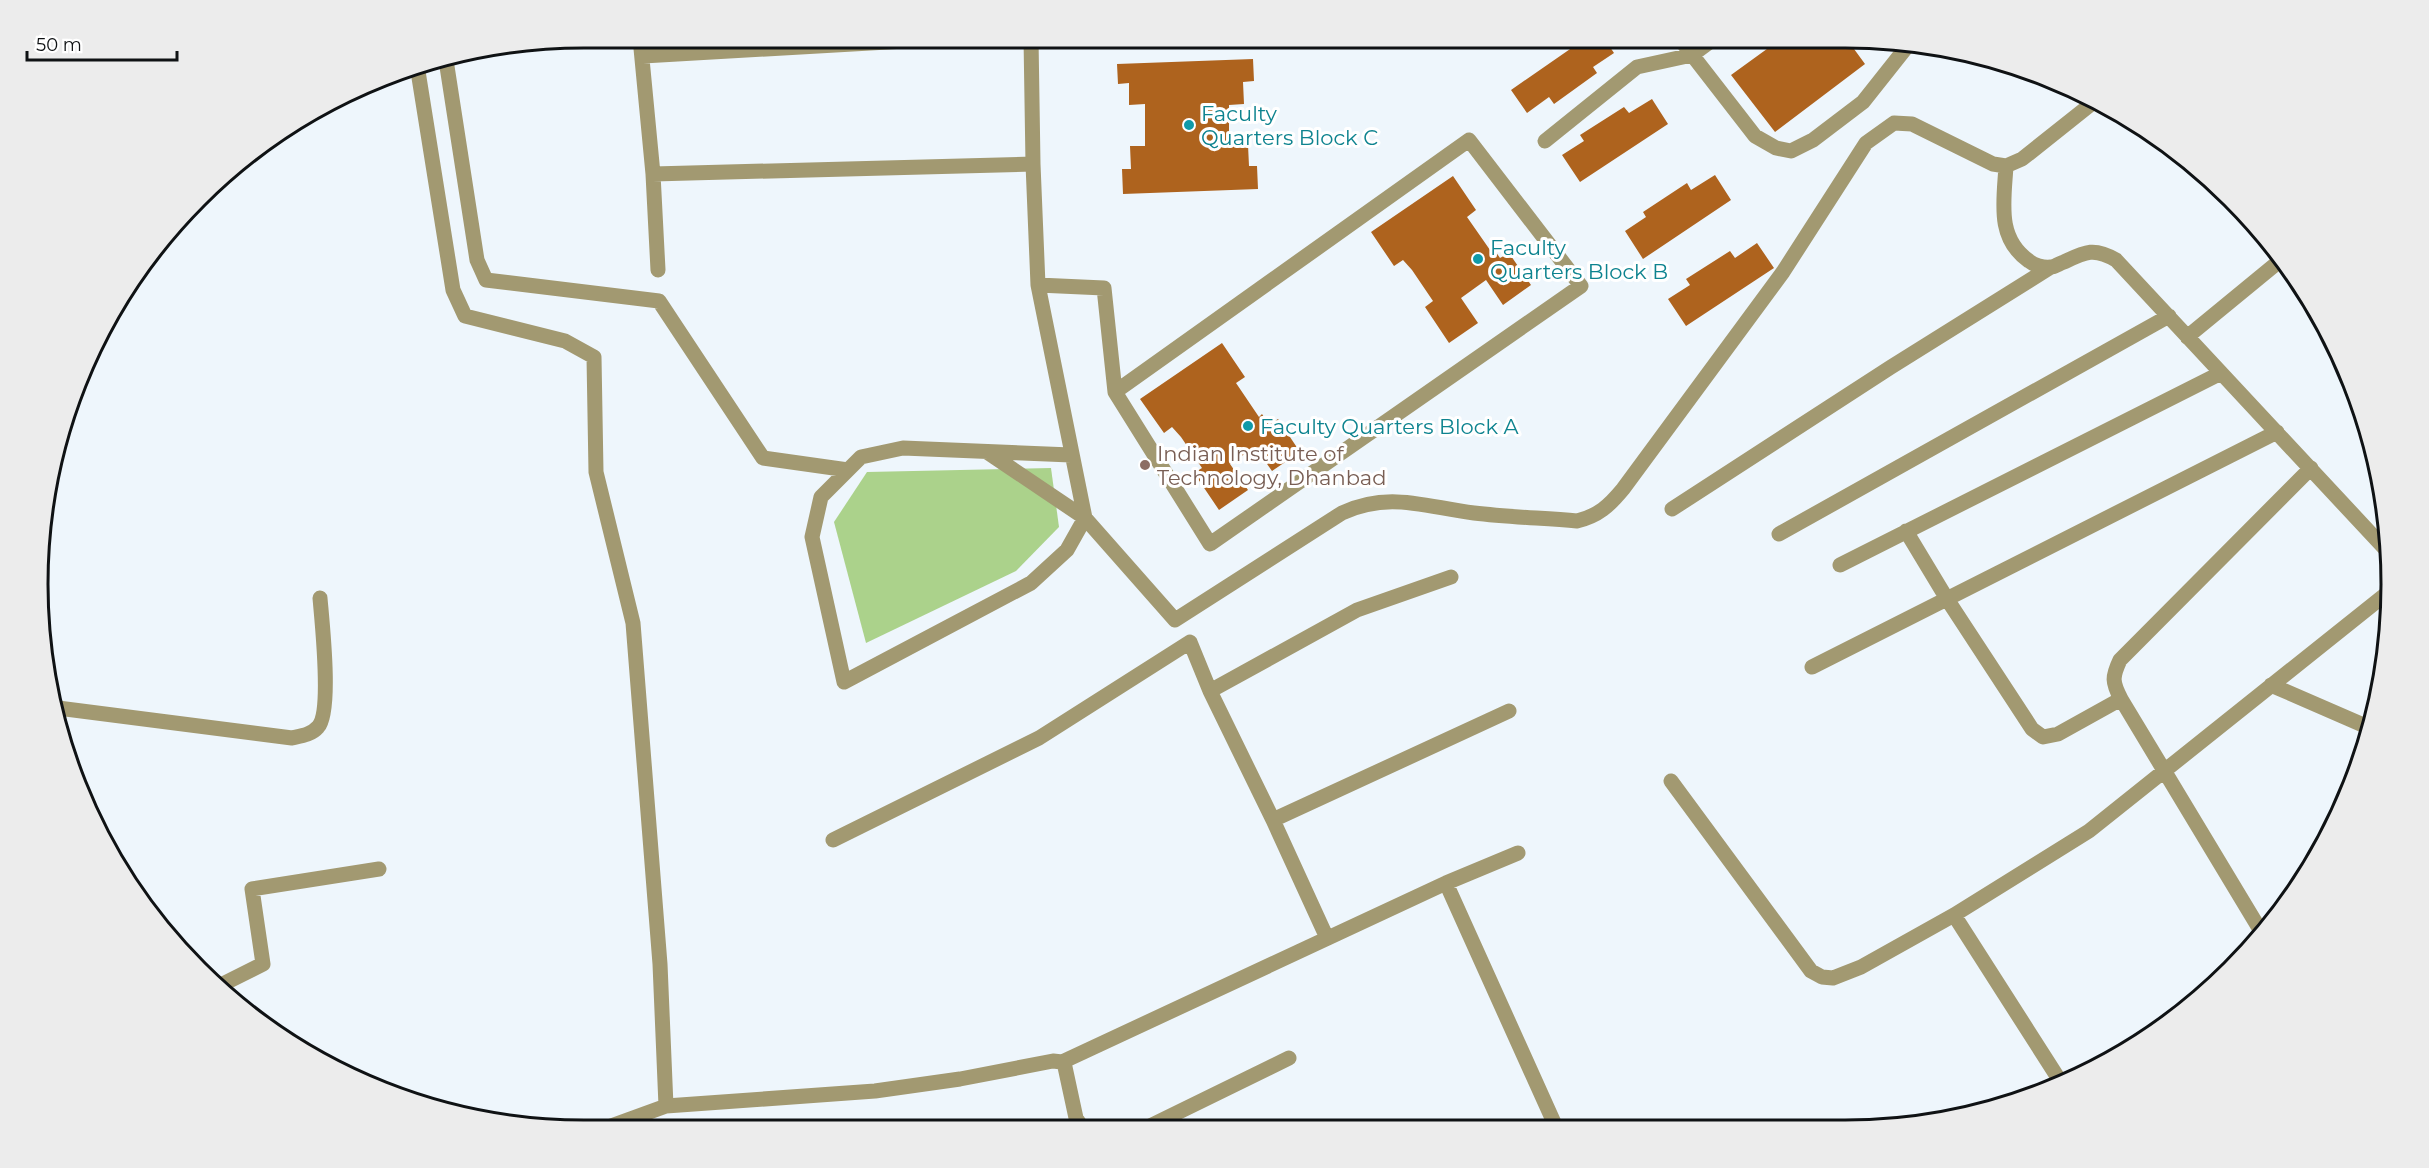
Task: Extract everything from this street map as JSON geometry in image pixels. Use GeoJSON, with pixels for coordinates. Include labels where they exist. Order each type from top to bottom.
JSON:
{"type":"FeatureCollection","features":[{"type":"Feature","properties":{"kind":"street"},"geometry":{"type":"LineString","coordinates":[[642,48],[653,174],[658,270]]}},
{"type":"Feature","properties":{"kind":"street"},"geometry":{"type":"LineString","coordinates":[[643,56],[783,48]]}},
{"type":"Feature","properties":{"kind":"street"},"geometry":{"type":"LineString","coordinates":[[1031,48],[1038,285],[1085,518],[1067,550],[1031,583],[844,682],[812,537],[821,497],[861,457],[903,448],[1071,455]]}},
{"type":"Feature","properties":{"kind":"street"},"geometry":{"type":"LineString","coordinates":[[1687,48],[1755,136],[1776,148],[1791,151],[1813,140],[1863,102],[1903,52]]}},
{"type":"Feature","properties":{"kind":"street"},"geometry":{"type":"LineString","coordinates":[[1545,141],[1637,67],[1692,55],[1701,48]]}},
{"type":"Feature","properties":{"kind":"street"},"geometry":{"type":"LineString","coordinates":[[447,66],[477,260],[486,280],[659,302],[763,458],[848,470]]}},
{"type":"Feature","properties":{"kind":"street"},"geometry":{"type":"LineString","coordinates":[[418,74],[453,290],[465,316],[565,341],[594,357],[596,472],[633,623],[660,964],[666,1106]]}},
{"type":"Feature","properties":{"kind":"street"},"geometry":{"type":"LineString","coordinates":[[987,452],[1085,518],[1175,620],[1342,513],[1361,504],[1394,500],[1486,514],[1576,521],[1589,518],[1611,503],[1630,480],[1783,272],[1866,143],[1894,123],[1912,124],[1993,164],[2006,166],[2022,159],[2089,107]]}},
{"type":"Feature","properties":{"kind":"street"},"geometry":{"type":"LineString","coordinates":[[1038,285],[1104,288],[1115,392],[1210,544],[1581,286],[1469,140],[1115,392]]}},
{"type":"Feature","properties":{"kind":"street"},"geometry":{"type":"LineString","coordinates":[[653,174],[1033,164]]}},
{"type":"Feature","properties":{"kind":"street"},"geometry":{"type":"LineString","coordinates":[[2006,166],[2003,214],[2007,235],[2019,254],[2034,265],[2051,267]]}},
{"type":"Feature","properties":{"kind":"street"},"geometry":{"type":"LineString","coordinates":[[1672,509],[1891,366],[2051,267],[2085,252],[2103,252],[2116,260],[2379,542]]}},
{"type":"Feature","properties":{"kind":"street"},"geometry":{"type":"LineString","coordinates":[[2187,337],[2275,265]]}},
{"type":"Feature","properties":{"kind":"street"},"geometry":{"type":"LineString","coordinates":[[1779,534],[2169,316]]}},
{"type":"Feature","properties":{"kind":"street"},"geometry":{"type":"LineString","coordinates":[[1840,565],[2221,373]]}},
{"type":"Feature","properties":{"kind":"street"},"geometry":{"type":"LineString","coordinates":[[1812,667],[2277,432]]}},
{"type":"Feature","properties":{"kind":"street"},"geometry":{"type":"LineString","coordinates":[[2257,925],[2121,699],[2115,687],[2113,674],[2120,660],[2312,468]]}},
{"type":"Feature","properties":{"kind":"street"},"geometry":{"type":"LineString","coordinates":[[1906,531],[1947,599],[2032,729],[2043,737],[2058,734],[2121,699]]}},
{"type":"Feature","properties":{"kind":"street"},"geometry":{"type":"LineString","coordinates":[[1210,691],[1357,610],[1450,577]]}},
{"type":"Feature","properties":{"kind":"street"},"geometry":{"type":"LineString","coordinates":[[63,709],[292,738],[307,735],[318,727],[324,716],[321,598]]}},
{"type":"Feature","properties":{"kind":"street"},"geometry":{"type":"LineString","coordinates":[[1671,781],[1811,971],[1822,977],[1833,978],[1861,967],[1954,915],[2090,831],[2381,598]]}},
{"type":"Feature","properties":{"kind":"street"},"geometry":{"type":"LineString","coordinates":[[833,840],[1039,738],[1190,642],[1210,691],[1274,820],[1327,938]]}},
{"type":"Feature","properties":{"kind":"street"},"geometry":{"type":"LineString","coordinates":[[2271,685],[2362,725]]}},
{"type":"Feature","properties":{"kind":"street"},"geometry":{"type":"LineString","coordinates":[[1274,820],[1509,711]]}},
{"type":"Feature","properties":{"kind":"street"},"geometry":{"type":"LineString","coordinates":[[628,1120],[666,1106],[875,1090],[960,1079],[1047,1061],[1062,1062],[1446,883],[1518,853]]}},
{"type":"Feature","properties":{"kind":"street"},"geometry":{"type":"LineString","coordinates":[[226,983],[263,964],[252,889],[379,869]]}},
{"type":"Feature","properties":{"kind":"street"},"geometry":{"type":"LineString","coordinates":[[1446,883],[1553,1120]]}},
{"type":"Feature","properties":{"kind":"street"},"geometry":{"type":"LineString","coordinates":[[1954,915],[2057,1076]]}},
{"type":"Feature","properties":{"kind":"street"},"geometry":{"type":"LineString","coordinates":[[1161,1120],[1289,1058]]}},
{"type":"Feature","properties":{"kind":"street"},"geometry":{"type":"LineString","coordinates":[[1062,1062],[1067,1072],[1077,1120]]}},
{"type":"Feature","properties":{"kind":"green space"},"geometry":{"type":"Polygon","coordinates":[[[1051,468],[1059,527],[1016,571],[866,643],[834,522],[867,472],[1051,468]]]}},
{"type":"Feature","properties":{"kind":"building"},"geometry":{"type":"Polygon","coordinates":[[[1572,48],[1611,48],[1614,53],[1593,67],[1597,73],[1554,104],[1549,97],[1527,113],[1511,90],[1572,48]]]}},
{"type":"Feature","properties":{"kind":"building"},"geometry":{"type":"Polygon","coordinates":[[[1768,48],[1853,48],[1865,64],[1775,132],[1731,75],[1768,48]]]}},
{"type":"Feature","properties":{"kind":"building","name":"Faculty Quarters Block C"},"geometry":{"type":"Polygon","coordinates":[[[1253,59],[1254,81],[1243,82],[1244,104],[1229,105],[1229,137],[1230,146],[1248,145],[1249,166],[1257,166],[1258,189],[1123,194],[1122,169],[1131,169],[1130,146],[1145,146],[1145,104],[1129,105],[1129,83],[1118,84],[1117,64],[1253,59]]]}},
{"type":"Feature","properties":{"kind":"building"},"geometry":{"type":"Polygon","coordinates":[[[1652,99],[1668,124],[1580,182],[1562,155],[1584,141],[1580,135],[1624,107],[1629,113],[1652,99]]]}},
{"type":"Feature","properties":{"kind":"building"},"geometry":{"type":"Polygon","coordinates":[[[1715,175],[1731,200],[1643,259],[1625,231],[1646,217],[1643,212],[1687,183],[1691,190],[1715,175]]]}},
{"type":"Feature","properties":{"kind":"building","name":"Faculty Quarters Block B"},"geometry":{"type":"Polygon","coordinates":[[[1453,176],[1476,210],[1467,217],[1490,250],[1493,248],[1500,258],[1509,253],[1531,285],[1503,305],[1486,280],[1461,298],[1478,323],[1449,343],[1425,307],[1433,301],[1412,270],[1403,260],[1394,266],[1371,232],[1453,176]]]}},
{"type":"Feature","properties":{"kind":"building"},"geometry":{"type":"Polygon","coordinates":[[[1757,243],[1774,268],[1686,326],[1668,299],[1690,285],[1686,279],[1730,251],[1735,258],[1757,243]]]}},
{"type":"Feature","properties":{"kind":"building","name":"Faculty Quarters Block A"},"geometry":{"type":"Polygon","coordinates":[[[1222,343],[1245,377],[1236,383],[1259,417],[1262,414],[1269,425],[1278,419],[1300,452],[1272,471],[1255,447],[1230,464],[1248,490],[1219,510],[1194,473],[1202,468],[1181,437],[1172,427],[1164,433],[1140,399],[1222,343]]]}},
{"type":"Feature","properties":{"kind":"place","name":"Faculty Quarters Block C"},"geometry":{"type":"Point","coordinates":[1189,125]}},
{"type":"Feature","properties":{"kind":"place","name":"Faculty Quarters Block B"},"geometry":{"type":"Point","coordinates":[1478,259]}},
{"type":"Feature","properties":{"kind":"place","name":"Faculty Quarters Block A"},"geometry":{"type":"Point","coordinates":[1248,426]}},
{"type":"Feature","properties":{"kind":"place","name":"Indian Institute of Technology, Dhanbad"},"geometry":{"type":"Point","coordinates":[1145,465]}}]}
